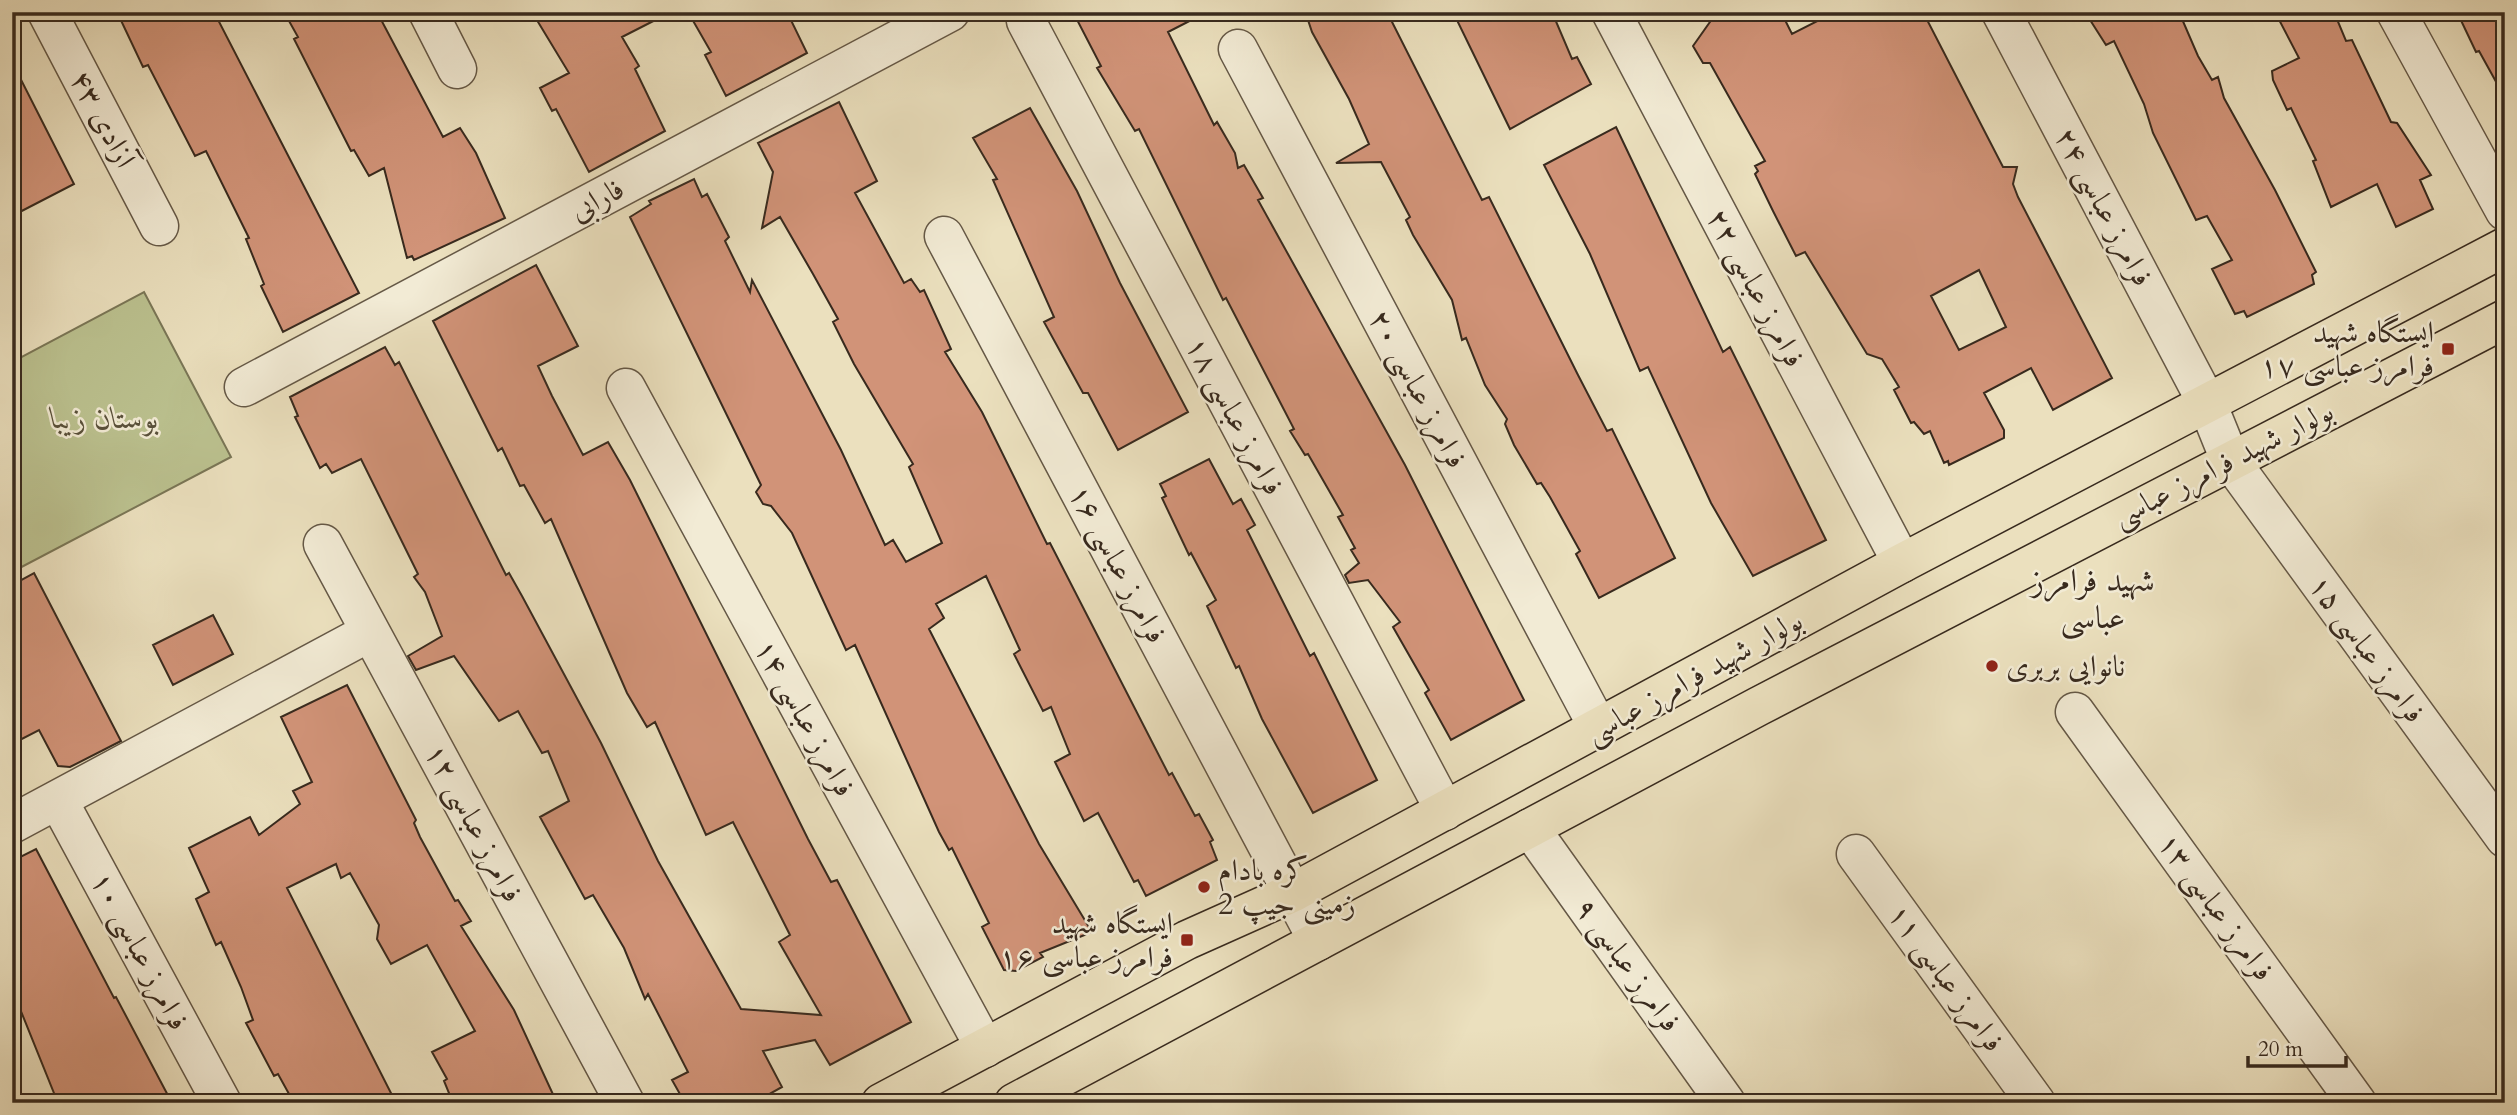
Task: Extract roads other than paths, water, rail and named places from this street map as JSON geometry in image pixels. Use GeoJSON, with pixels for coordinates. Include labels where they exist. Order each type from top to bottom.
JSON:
{"type":"FeatureCollection","features":[{"type":"Feature","properties":{"kind":"main road","name":"بولوار شهید فرامرز عباسی"},"geometry":{"type":"LineString","coordinates":[[881,1103],[1187,940],[1292,893],[1902,563],[2505,247]]}},
{"type":"Feature","properties":{"kind":"main road","name":"بولوار شهید فرامرز عباسی"},"geometry":{"type":"LineString","coordinates":[[1014,1103],[1530,828],[2230,460],[2505,319]]}},
{"type":"Feature","properties":{"kind":"street","name":"۴۳ آزادی"},"geometry":{"type":"LineString","coordinates":[[47,12],[159,226]]}},
{"type":"Feature","properties":{"kind":"street"},"geometry":{"type":"LineString","coordinates":[[428,12],[457,69]]}},
{"type":"Feature","properties":{"kind":"street","name":"فارابی"},"geometry":{"type":"LineString","coordinates":[[244,387],[950,12]]}},
{"type":"Feature","properties":{"kind":"street","name":"فرامرز عباسی ۲۲"},"geometry":{"type":"LineString","coordinates":[[1611,12],[1902,563]]}},
{"type":"Feature","properties":{"kind":"street","name":"فرامرز عباسی ۲۴"},"geometry":{"type":"LineString","coordinates":[[2001,12],[2207,402],[2230,460]]}},
{"type":"Feature","properties":{"kind":"street"},"geometry":{"type":"LineString","coordinates":[[2396,12],[2505,211]]}},
{"type":"Feature","properties":{"kind":"street","name":"فرامرز عباسی ۱۸"},"geometry":{"type":"LineString","coordinates":[[1026,21],[1445,811]]}},
{"type":"Feature","properties":{"kind":"street","name":"فرامرز عباسی ۲۰"},"geometry":{"type":"LineString","coordinates":[[1238,49],[1599,729]]}},
{"type":"Feature","properties":{"kind":"street","name":"فرامرز عباسی ۱۶"},"geometry":{"type":"LineString","coordinates":[[944,236],[1318,941]]}},
{"type":"Feature","properties":{"kind":"street","name":"فرامرز عباسی ۱۴"},"geometry":{"type":"LineString","coordinates":[[626,388],[985,1048]]}},
{"type":"Feature","properties":{"kind":"street","name":"فرامرز عباسی ۱۵"},"geometry":{"type":"LineString","coordinates":[[2230,460],[2505,838]]}},
{"type":"Feature","properties":{"kind":"street","name":"فرامرز عباسی ۱۲"},"geometry":{"type":"LineString","coordinates":[[323,544],[625,1103]]}},
{"type":"Feature","properties":{"kind":"street"},"geometry":{"type":"LineString","coordinates":[[12,824],[370,632]]}},
{"type":"Feature","properties":{"kind":"street","name":"فرامرز عباسی ۱۳"},"geometry":{"type":"LineString","coordinates":[[2075,712],[2357,1103]]}},
{"type":"Feature","properties":{"kind":"street","name":"فرامرز عباسی ۱۰"},"geometry":{"type":"LineString","coordinates":[[58,800],[222,1103]]}},
{"type":"Feature","properties":{"kind":"street","name":"فرامرز عباسی ۹"},"geometry":{"type":"LineString","coordinates":[[1530,828],[1726,1103]]}},
{"type":"Feature","properties":{"kind":"street","name":"فرامرز عباسی ۱۱"},"geometry":{"type":"LineString","coordinates":[[1856,854],[2036,1103]]}},
{"type":"Feature","properties":{"kind":"place","name":"ایستگاه شهید فرامرز عباسی ۱۷"},"geometry":{"type":"Point","coordinates":[2448,349]}},
{"type":"Feature","properties":{"kind":"place","name":"نانوایی بربری"},"geometry":{"type":"Point","coordinates":[1992,666]}},
{"type":"Feature","properties":{"kind":"place","name":"کره بادام زمینی جیپ 2"},"geometry":{"type":"Point","coordinates":[1204,887]}},
{"type":"Feature","properties":{"kind":"place","name":"ایستگاه شهید فرامرز عباسی ۱۶"},"geometry":{"type":"Point","coordinates":[1187,940]}},
{"type":"Feature","properties":{"kind":"district","name":"شهید فرامرز عباسی"},"geometry":{"type":"Point","coordinates":[2093,600]}},
{"type":"Feature","properties":{"kind":"park label","name":"بوستان زیبا"},"geometry":{"type":"Point","coordinates":[105,418]}}]}
